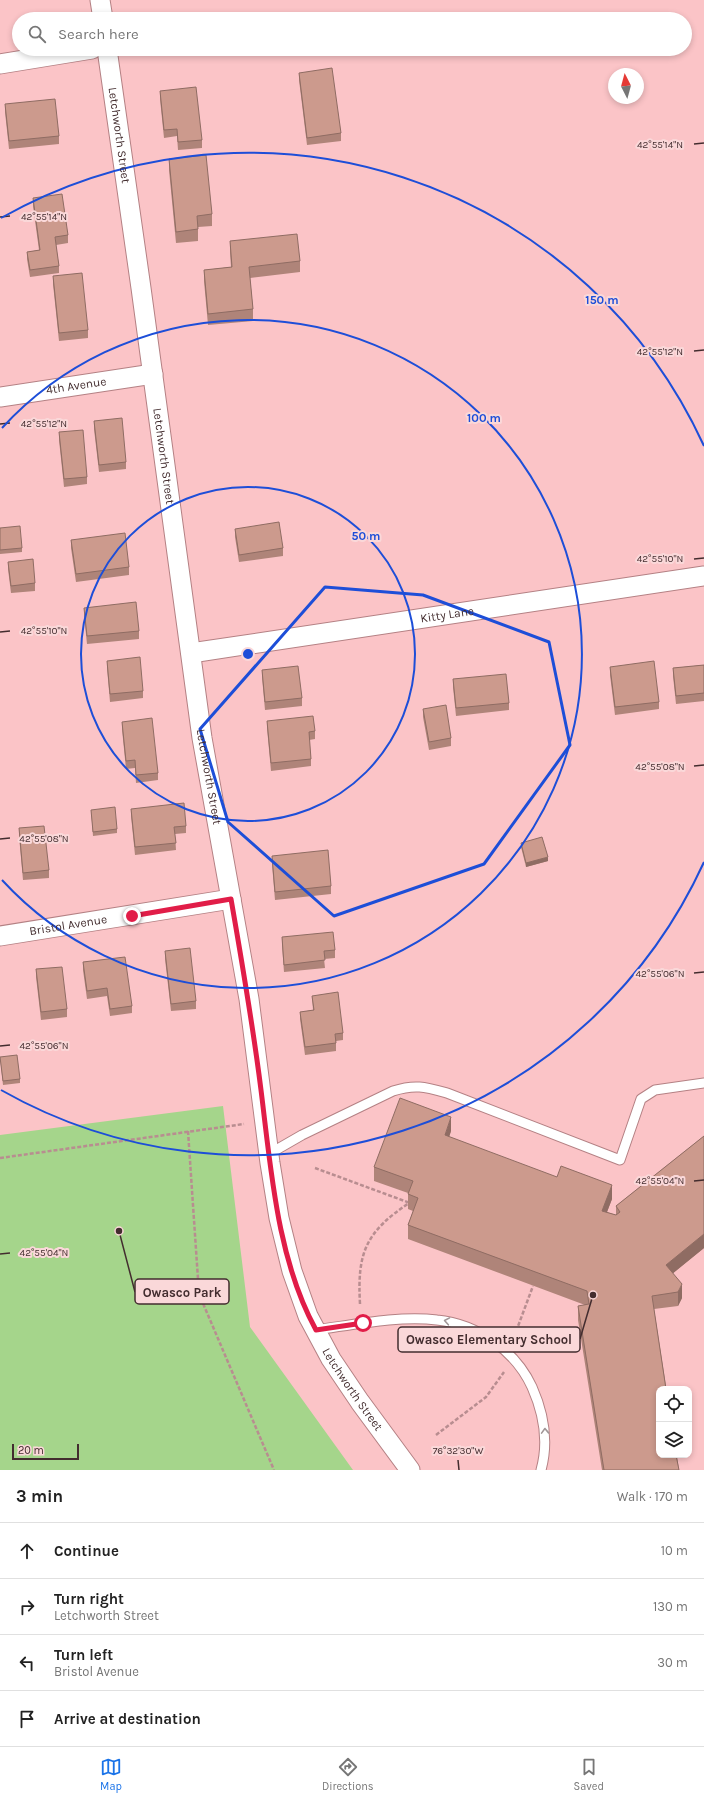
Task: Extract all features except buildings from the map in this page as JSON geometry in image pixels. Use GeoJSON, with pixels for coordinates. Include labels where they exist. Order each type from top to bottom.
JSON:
{"type":"FeatureCollection","features":[{"type":"Feature","properties":{"kind":"street"},"geometry":{"type":"LineString","coordinates":[[100,0],[102,12]]}},
{"type":"Feature","properties":{"kind":"street"},"geometry":{"type":"LineString","coordinates":[[0,64],[49,56]]}},
{"type":"Feature","properties":{"kind":"street","name":"Letchworth Street"},"geometry":{"type":"LineString","coordinates":[[108,56],[202,738],[249,1000],[279,1218],[292,1271],[308,1316],[331,1359],[410,1470]]}},
{"type":"Feature","properties":{"kind":"street","name":"4th Avenue"},"geometry":{"type":"LineString","coordinates":[[0,397],[153,374]]}},
{"type":"Feature","properties":{"kind":"street","name":"Kitty Lane"},"geometry":{"type":"LineString","coordinates":[[191,652],[704,576]]}},
{"type":"Feature","properties":{"kind":"street","name":"Bristol Avenue"},"geometry":{"type":"LineString","coordinates":[[0,936],[231,899]]}},
{"type":"Feature","properties":{"kind":"lane"},"geometry":{"type":"LineString","coordinates":[[269,1154],[302,1135],[407,1086],[427,1087],[447,1093],[620,1160],[641,1099],[655,1090],[704,1083]]}},
{"type":"Feature","properties":{"kind":"lane"},"geometry":{"type":"LineString","coordinates":[[316,1330],[367,1322],[436,1319],[456,1323],[495,1342],[510,1354],[522,1368],[540,1405],[544,1424],[545,1444],[541,1470]]}},
{"type":"Feature","properties":{"kind":"path"},"geometry":{"type":"LineString","coordinates":[[0,1158],[244,1124]]}},
{"type":"Feature","properties":{"kind":"path"},"geometry":{"type":"LineString","coordinates":[[188,1131],[199,1294],[274,1470]]}},
{"type":"Feature","properties":{"kind":"path"},"geometry":{"type":"LineString","coordinates":[[315,1168],[410,1203],[389,1217],[374,1233],[364,1253],[358,1278],[360,1304]]}},
{"type":"Feature","properties":{"kind":"path"},"geometry":{"type":"LineString","coordinates":[[514,1338],[534,1286]]}},
{"type":"Feature","properties":{"kind":"path"},"geometry":{"type":"LineString","coordinates":[[436,1435],[486,1397],[506,1369]]}},
{"type":"Feature","properties":{"kind":"highlighted area"},"geometry":{"type":"Polygon","coordinates":[[[325,587],[423,595],[549,642],[570,745],[484,864],[334,916],[228,822],[200,729],[325,587]]]}},
{"type":"Feature","properties":{"kind":"green space"},"geometry":{"type":"Polygon","coordinates":[[[223,1106],[250,1327],[353,1470],[0,1470],[0,1135],[223,1106]]]}},
{"type":"Feature","properties":{"kind":"place","name":"Owasco Park"},"geometry":{"type":"Point","coordinates":[119,1231]}},
{"type":"Feature","properties":{"kind":"place","name":"Owasco Elementary School"},"geometry":{"type":"Point","coordinates":[593,1295]}},
{"type":"Feature","properties":{"kind":"route"},"geometry":{"type":"LineString","coordinates":[[132,916],[231,899],[249,1000],[254,1047],[279,1218],[292,1271],[308,1316],[316,1330],[363,1323]]}}]}
